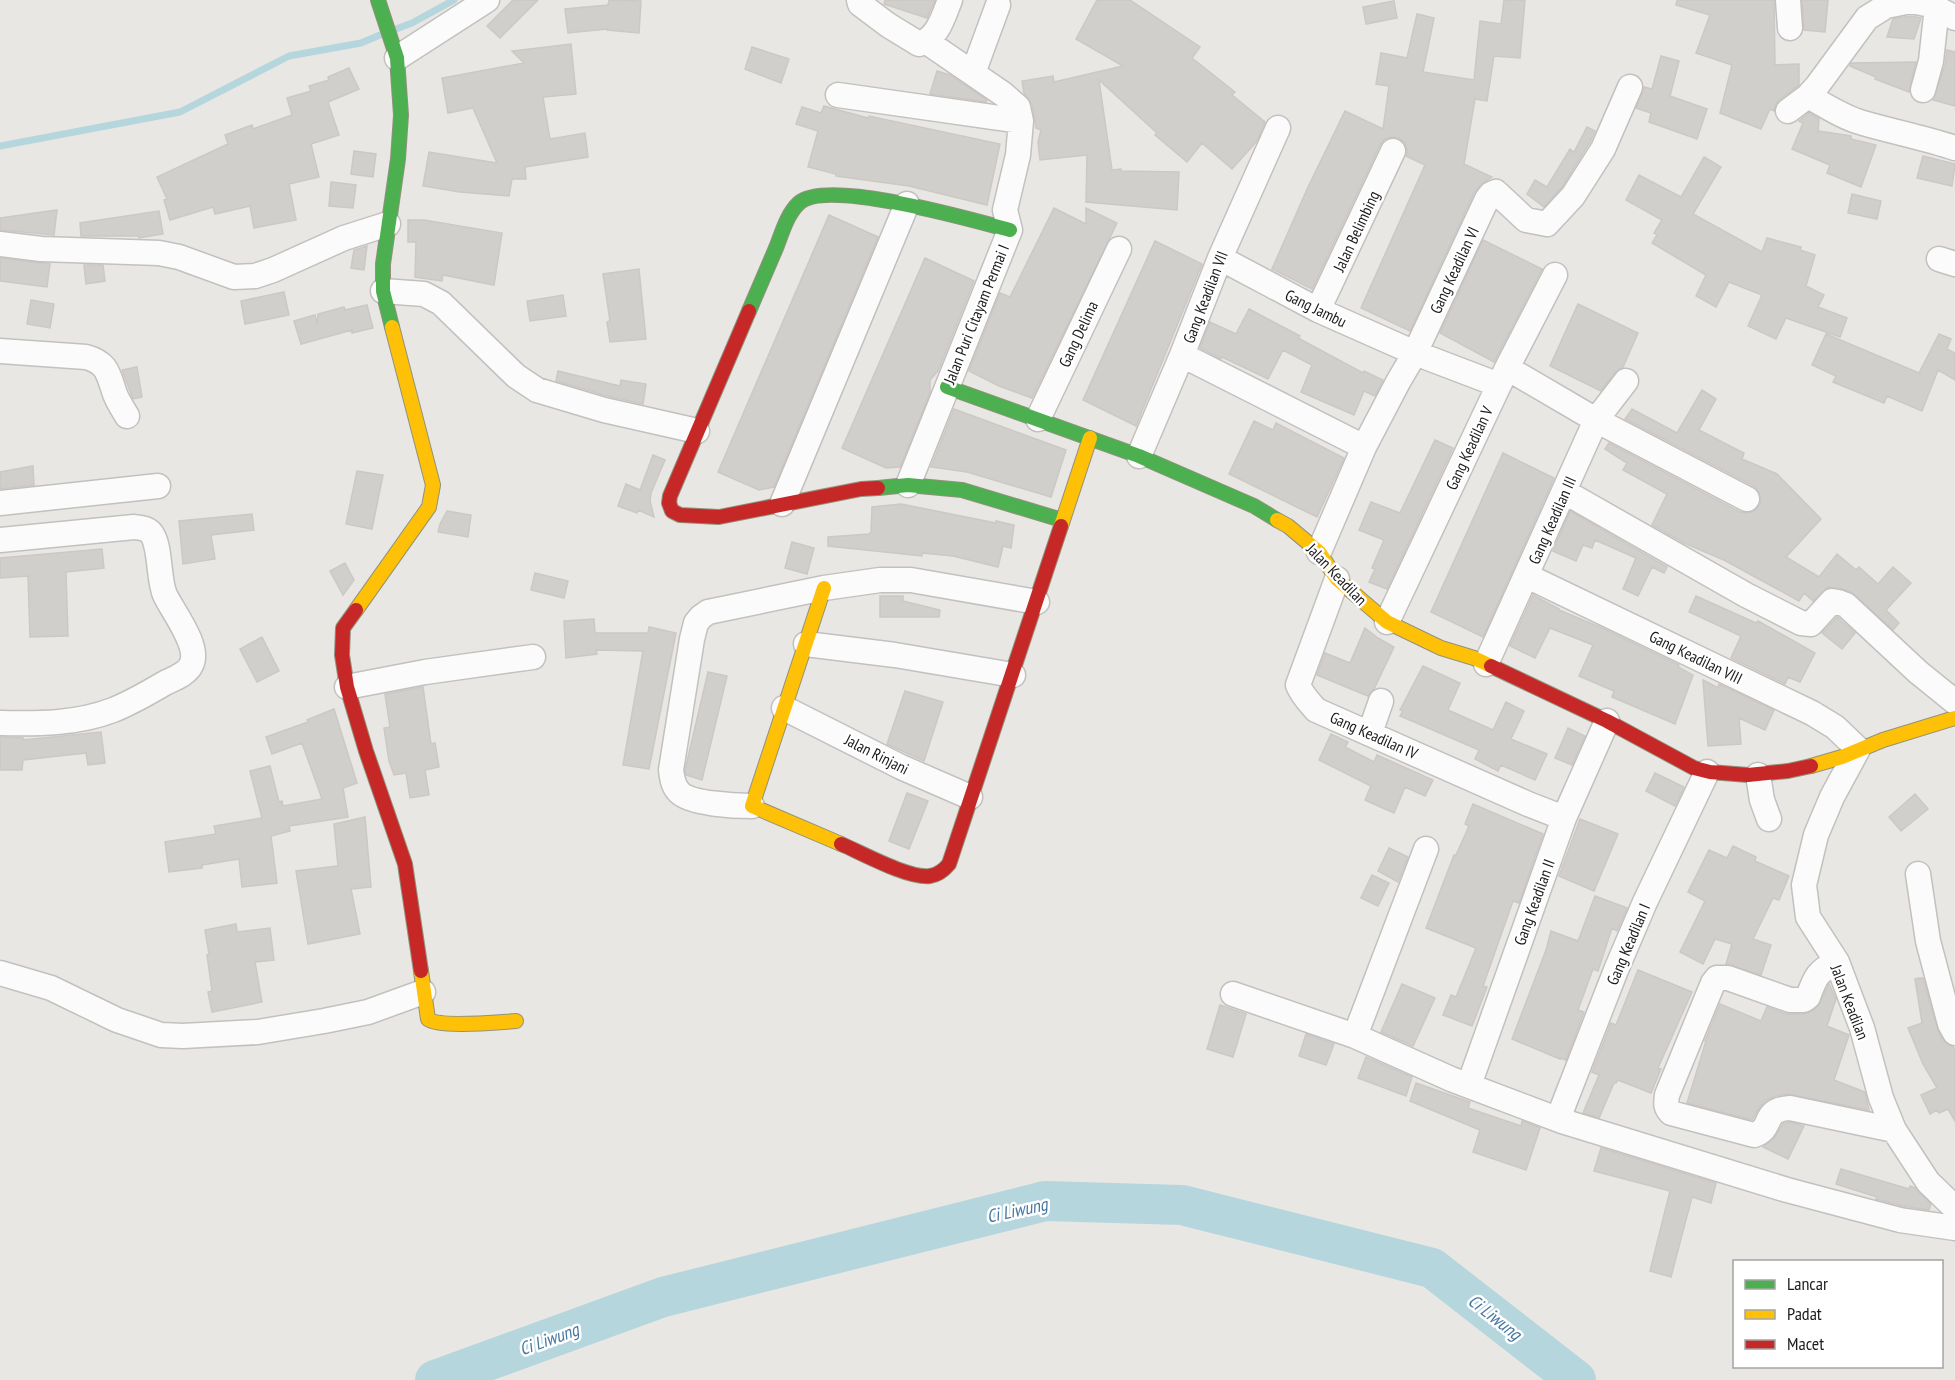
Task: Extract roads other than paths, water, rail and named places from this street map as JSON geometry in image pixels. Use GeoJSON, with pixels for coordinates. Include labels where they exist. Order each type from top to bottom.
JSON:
{"type":"FeatureCollection","features":[{"type":"Feature","properties":{"kind":"street"},"geometry":{"type":"LineString","coordinates":[[396,54],[487,0]]}},
{"type":"Feature","properties":{"kind":"street"},"geometry":{"type":"LineString","coordinates":[[859,0],[860,4],[898,32],[919,44],[927,42],[937,31],[950,0]]}},
{"type":"Feature","properties":{"kind":"street"},"geometry":{"type":"LineString","coordinates":[[1788,0],[1790,28]]}},
{"type":"Feature","properties":{"kind":"street"},"geometry":{"type":"LineString","coordinates":[[1788,111],[1817,86],[1867,18],[1886,6],[1911,1],[1946,12],[1923,90]]}},
{"type":"Feature","properties":{"kind":"street"},"geometry":{"type":"LineString","coordinates":[[973,73],[998,5]]}},
{"type":"Feature","properties":{"kind":"street"},"geometry":{"type":"LineString","coordinates":[[383,6],[396,54],[401,115],[398,159],[383,264],[383,291],[433,485],[429,507],[343,628],[342,655],[347,687],[366,751],[405,864],[428,1018],[431,1022],[444,1024],[516,1022]]}},
{"type":"Feature","properties":{"kind":"street"},"geometry":{"type":"LineString","coordinates":[[838,95],[1021,121],[1018,107],[1003,94],[927,42]]}},
{"type":"Feature","properties":{"kind":"street","name":"Gang Keadilan VI"},"geometry":{"type":"LineString","coordinates":[[1318,552],[1364,447],[1415,353],[1491,194],[1496,192],[1526,220],[1547,224],[1573,196],[1603,149],[1630,87]]}},
{"type":"Feature","properties":{"kind":"street"},"geometry":{"type":"LineString","coordinates":[[1808,96],[1862,123],[1955,148]]}},
{"type":"Feature","properties":{"kind":"street","name":"Jalan Puri Citayam Permai I"},"geometry":{"type":"LineString","coordinates":[[908,485],[1010,230],[1005,210],[1018,155],[1021,121]]}},
{"type":"Feature","properties":{"kind":"street","name":"Gang Keadilan VII"},"geometry":{"type":"LineString","coordinates":[[1139,456],[1220,258],[1276,133]]}},
{"type":"Feature","properties":{"kind":"street","name":"Jalan Belimbing"},"geometry":{"type":"LineString","coordinates":[[1318,310],[1393,151]]}},
{"type":"Feature","properties":{"kind":"street"},"geometry":{"type":"LineString","coordinates":[[1010,230],[907,204],[865,198],[823,195],[809,197],[798,204],[791,212],[697,431],[669,503],[672,511],[680,515],[719,517],[861,489],[908,485],[962,490],[1062,520]]}},
{"type":"Feature","properties":{"kind":"street"},"geometry":{"type":"LineString","coordinates":[[782,504],[907,204]]}},
{"type":"Feature","properties":{"kind":"street"},"geometry":{"type":"LineString","coordinates":[[0,244],[41,249],[159,253],[180,257],[234,277],[255,276],[344,238],[388,224]]}},
{"type":"Feature","properties":{"kind":"street","name":"Gang Delima"},"geometry":{"type":"LineString","coordinates":[[1038,419],[1119,249]]}},
{"type":"Feature","properties":{"kind":"street","name":"Gang Jambu"},"geometry":{"type":"LineString","coordinates":[[1220,258],[1318,310],[1415,353],[1503,377],[1596,420],[1747,499]]}},
{"type":"Feature","properties":{"kind":"street","name":"Gang Keadilan V"},"geometry":{"type":"LineString","coordinates":[[1387,622],[1503,377],[1555,275]]}},
{"type":"Feature","properties":{"kind":"street"},"geometry":{"type":"LineString","coordinates":[[383,291],[424,294],[441,303],[516,376],[537,390],[604,410],[697,431]]}},
{"type":"Feature","properties":{"kind":"street"},"geometry":{"type":"LineString","coordinates":[[0,351],[86,357],[98,360],[107,370],[116,396],[127,416]]}},
{"type":"Feature","properties":{"kind":"street"},"geometry":{"type":"LineString","coordinates":[[1182,355],[1364,447]]}},
{"type":"Feature","properties":{"kind":"street","name":"Gang Keadilan III"},"geometry":{"type":"LineString","coordinates":[[1486,664],[1596,420],[1626,381]]}},
{"type":"Feature","properties":{"kind":"street","name":"Jalan Keadilan"},"geometry":{"type":"LineString","coordinates":[[947,387],[1139,456],[1254,506],[1288,526],[1318,552],[1337,579],[1387,622],[1419,639],[1486,664],[1607,721],[1694,768],[1707,772],[1758,775],[1842,757],[1858,749]]}},
{"type":"Feature","properties":{"kind":"street"},"geometry":{"type":"LineString","coordinates":[[1037,602],[911,580],[880,580],[824,588],[708,612],[696,623],[671,770],[672,781],[678,791],[686,797],[728,806],[752,806],[914,876],[926,877],[943,872],[949,864],[1037,602],[1090,438]]}},
{"type":"Feature","properties":{"kind":"street"},"geometry":{"type":"LineString","coordinates":[[0,503],[158,486]]}},
{"type":"Feature","properties":{"kind":"street"},"geometry":{"type":"LineString","coordinates":[[1565,492],[1746,595],[1801,623],[1811,624],[1832,601],[1846,605],[1918,672],[1955,702]]}},
{"type":"Feature","properties":{"kind":"street"},"geometry":{"type":"LineString","coordinates":[[0,540],[142,528],[151,533],[164,593],[191,643],[194,655],[192,665],[187,671],[112,710],[89,717],[39,724],[0,723]]}},
{"type":"Feature","properties":{"kind":"street","name":"Gang Keadilan VIII"},"geometry":{"type":"LineString","coordinates":[[1527,576],[1812,713],[1835,727],[1858,749]]}},
{"type":"Feature","properties":{"kind":"street","name":"Gang Keadilan IV"},"geometry":{"type":"LineString","coordinates":[[1337,579],[1298,686],[1316,710],[1564,818]]}},
{"type":"Feature","properties":{"kind":"street"},"geometry":{"type":"LineString","coordinates":[[752,806],[824,588]]}},
{"type":"Feature","properties":{"kind":"street"},"geometry":{"type":"LineString","coordinates":[[806,644],[896,655],[1012,675]]}},
{"type":"Feature","properties":{"kind":"street"},"geometry":{"type":"LineString","coordinates":[[347,687],[425,672],[533,657]]}},
{"type":"Feature","properties":{"kind":"street"},"geometry":{"type":"LineString","coordinates":[[1370,733],[1381,701]]}},
{"type":"Feature","properties":{"kind":"street","name":"Jalan Rinjani"},"geometry":{"type":"LineString","coordinates":[[784,708],[901,767],[970,798]]}},
{"type":"Feature","properties":{"kind":"street"},"geometry":{"type":"LineString","coordinates":[[1858,749],[1955,718]]}},
{"type":"Feature","properties":{"kind":"street","name":"Gang Keadilan II"},"geometry":{"type":"LineString","coordinates":[[1468,1085],[1564,818],[1607,721]]}},
{"type":"Feature","properties":{"kind":"street","name":"Jalan Keadilan"},"geometry":{"type":"LineString","coordinates":[[1858,749],[1832,796],[1816,835],[1804,885],[1808,917],[1837,962],[1862,1028],[1881,1098],[1894,1130],[1928,1182],[1955,1208]]}},
{"type":"Feature","properties":{"kind":"street","name":"Gang Keadilan I"},"geometry":{"type":"LineString","coordinates":[[1558,1119],[1641,912],[1707,772]]}},
{"type":"Feature","properties":{"kind":"street"},"geometry":{"type":"LineString","coordinates":[[1758,775],[1762,800],[1769,819]]}},
{"type":"Feature","properties":{"kind":"street"},"geometry":{"type":"LineString","coordinates":[[1355,1036],[1426,849]]}},
{"type":"Feature","properties":{"kind":"street"},"geometry":{"type":"LineString","coordinates":[[1918,874],[1928,941],[1950,1024],[1955,1033]]}},
{"type":"Feature","properties":{"kind":"street"},"geometry":{"type":"LineString","coordinates":[[1837,962],[1824,968],[1816,977],[1808,997],[1804,1000],[1790,1000],[1728,978],[1717,978],[1713,982],[1665,1104],[1671,1113],[1754,1134],[1765,1128],[1771,1113],[1779,1109],[1790,1108],[1894,1130]]}},
{"type":"Feature","properties":{"kind":"street"},"geometry":{"type":"LineString","coordinates":[[0,974],[51,988],[117,1020],[161,1035],[183,1036],[258,1032],[324,1021],[368,1012],[423,992]]}},
{"type":"Feature","properties":{"kind":"street"},"geometry":{"type":"LineString","coordinates":[[1233,994],[1355,1036],[1468,1085],[1558,1119],[1787,1190],[1900,1220],[1955,1228]]}},
{"type":"Feature","properties":{"kind":"waterway"},"geometry":{"type":"LineString","coordinates":[[396,29],[454,0]]}},
{"type":"Feature","properties":{"kind":"waterway"},"geometry":{"type":"LineString","coordinates":[[0,146],[180,112],[289,56],[361,43],[380,35]]}},
{"type":"Feature","properties":{"kind":"waterway","name":"Ci Liwung"},"geometry":{"type":"LineString","coordinates":[[435,1380],[663,1297],[1045,1201],[1182,1205],[1432,1268],[1576,1380]]}}]}
